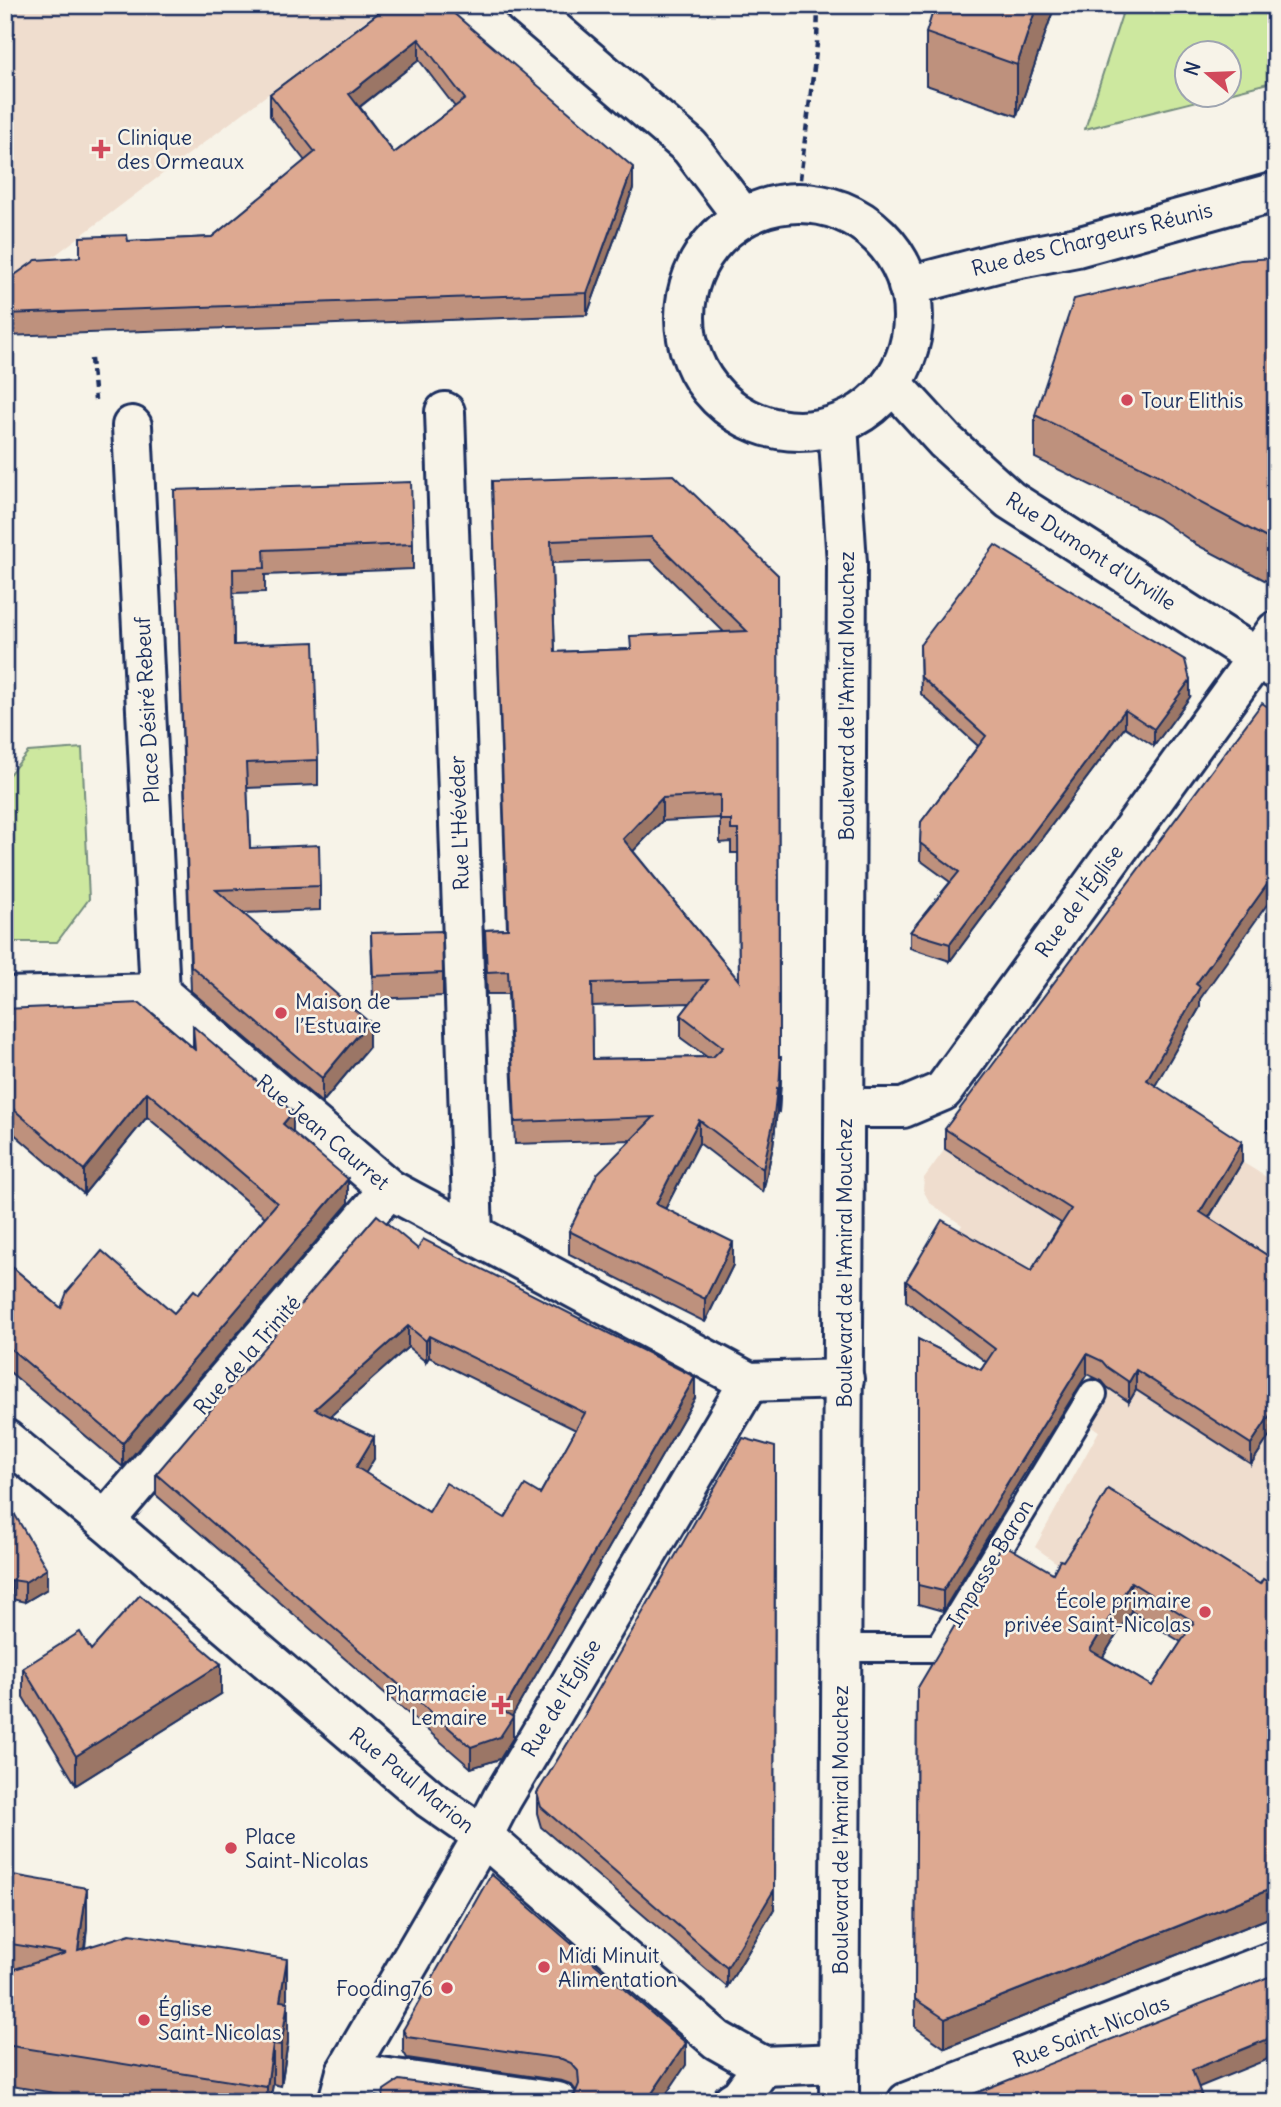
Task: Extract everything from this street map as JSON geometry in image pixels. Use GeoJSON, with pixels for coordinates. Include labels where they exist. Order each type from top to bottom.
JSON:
{"type":"FeatureCollection","features":[{"type":"Feature","properties":{"kind":"street"},"geometry":{"type":"LineString","coordinates":[[524,5],[690,147],[743,217]]}},
{"type":"Feature","properties":{"kind":"street","name":"Rue des Chargeurs Réunis"},"geometry":{"type":"LineString","coordinates":[[908,286],[1000,262],[1077,247],[1276,192]]}},
{"type":"Feature","properties":{"kind":"street"},"geometry":{"type":"LineString","coordinates":[[797,203],[816,204],[845,213],[859,220],[881,238],[898,260],[908,286],[912,311],[911,336],[904,361],[892,383],[868,408],[838,425],[814,431],[789,431],[764,426],[742,416],[722,402],[706,383],[694,361],[687,340],[685,316],[689,287],[700,259],[719,236],[743,217],[769,207],[797,203]]}},
{"type":"Feature","properties":{"kind":"street","name":"Rue Dumont d'Urville"},"geometry":{"type":"LineString","coordinates":[[892,383],[946,441],[1010,500],[1269,653]]}},
{"type":"Feature","properties":{"kind":"street","name":"Rue L'Hévéder"},"geometry":{"type":"LineString","coordinates":[[445,412],[473,1235]]}},
{"type":"Feature","properties":{"kind":"street","name":"Boulevard de l'Amiral Mouchez"},"geometry":{"type":"LineString","coordinates":[[838,425],[847,564],[839,2102]]}},
{"type":"Feature","properties":{"kind":"street","name":"Place Désiré Rebeuf"},"geometry":{"type":"LineString","coordinates":[[132,426],[160,993]]}},
{"type":"Feature","properties":{"kind":"street","name":"Rue de l'Église"},"geometry":{"type":"LineString","coordinates":[[845,1108],[903,1108],[943,1091],[1269,653]]}},
{"type":"Feature","properties":{"kind":"street"},"geometry":{"type":"LineString","coordinates":[[5,997],[160,993]]}},
{"type":"Feature","properties":{"kind":"street","name":"Rue Jean Caurret"},"geometry":{"type":"LineString","coordinates":[[160,993],[389,1189],[749,1382]]}},
{"type":"Feature","properties":{"kind":"street","name":"Rue de la Trinité"},"geometry":{"type":"LineString","coordinates":[[105,1521],[389,1189]]}},
{"type":"Feature","properties":{"kind":"street"},"geometry":{"type":"LineString","coordinates":[[749,1382],[844,1379]]}},
{"type":"Feature","properties":{"kind":"street","name":"Rue de l'Église"},"geometry":{"type":"LineString","coordinates":[[342,2087],[502,1799],[749,1382]]}},
{"type":"Feature","properties":{"kind":"street","name":"Rue Paul Marion"},"geometry":{"type":"LineString","coordinates":[[5,1439],[430,1799],[483,1836],[717,2040],[763,2066]]}},
{"type":"Feature","properties":{"kind":"street","name":"Rue Saint-Nicolas"},"geometry":{"type":"LineString","coordinates":[[907,2102],[1276,1961]]}},
{"type":"Feature","properties":{"kind":"street"},"geometry":{"type":"LineString","coordinates":[[732,2102],[740,2097],[763,2066],[839,2063]]}},
{"type":"Feature","properties":{"kind":"street"},"geometry":{"type":"LineString","coordinates":[[342,2087],[558,2102]]}},
{"type":"Feature","properties":{"kind":"lane","name":"Impasse Baron"},"geometry":{"type":"LineString","coordinates":[[841,1648],[939,1648],[1093,1394]]}},
{"type":"Feature","properties":{"kind":"path"},"geometry":{"type":"LineString","coordinates":[[797,203],[817,44],[818,5]]}},
{"type":"Feature","properties":{"kind":"path"},"geometry":{"type":"LineString","coordinates":[[90,359],[96,414]]}},
{"type":"Feature","properties":{"kind":"shaded area","name":"Clinique des Ormeaux"},"geometry":{"type":"Polygon","coordinates":[[[5,5],[386,5],[5,293],[5,5]]]}},
{"type":"Feature","properties":{"kind":"shaded area"},"geometry":{"type":"Polygon","coordinates":[[[945,1149],[1242,1162],[1276,1183],[1276,1775],[1194,1650],[1073,1575],[1035,1547],[1099,1431],[1087,1424],[1108,1388],[1009,1325],[950,1244],[962,1225],[930,1203],[923,1190],[924,1178],[945,1149]]]}},
{"type":"Feature","properties":{"kind":"green space"},"geometry":{"type":"Polygon","coordinates":[[[1125,5],[1276,5],[1276,81],[1242,90],[1242,38],[1172,38],[1172,107],[1085,129],[1125,5]]]}},
{"type":"Feature","properties":{"kind":"green space"},"geometry":{"type":"Polygon","coordinates":[[[82,748],[89,899],[57,942],[5,942],[5,779],[28,752],[82,748]]]}},
{"type":"Feature","properties":{"kind":"building"},"geometry":{"type":"Polygon","coordinates":[[[389,5],[444,5],[633,167],[587,293],[5,314],[5,282],[36,260],[80,257],[80,237],[127,235],[128,241],[212,237],[315,152],[270,94],[389,5]],[[419,39],[349,94],[394,153],[465,99],[419,39]]]}},
{"type":"Feature","properties":{"kind":"building"},"geometry":{"type":"Polygon","coordinates":[[[935,5],[1037,5],[1017,65],[926,33],[935,5]]]}},
{"type":"Feature","properties":{"kind":"building"},"geometry":{"type":"Polygon","coordinates":[[[1276,258],[1276,543],[1197,501],[1158,475],[1035,415],[1074,299],[1240,260],[1276,258]]]}},
{"type":"Feature","properties":{"kind":"building"},"geometry":{"type":"Polygon","coordinates":[[[674,475],[778,575],[781,1057],[773,1124],[763,1169],[699,1120],[656,1204],[733,1242],[705,1299],[569,1231],[597,1174],[654,1117],[515,1122],[508,971],[487,972],[485,930],[508,929],[492,481],[674,475]],[[651,537],[551,541],[555,652],[631,649],[630,636],[747,631],[651,537]],[[720,795],[662,798],[623,839],[739,981],[738,830],[731,830],[731,820],[720,820],[720,795]],[[708,980],[592,983],[593,1059],[713,1057],[723,1047],[681,1015],[708,980]]]}},
{"type":"Feature","properties":{"kind":"building"},"geometry":{"type":"Polygon","coordinates":[[[411,482],[413,544],[264,550],[265,568],[233,569],[234,645],[314,642],[318,760],[246,763],[250,848],[319,845],[320,886],[216,890],[369,1022],[322,1078],[191,966],[174,490],[411,482]]]}},
{"type":"Feature","properties":{"kind":"building"},"geometry":{"type":"Polygon","coordinates":[[[995,545],[1185,660],[1190,680],[1154,729],[1125,710],[950,944],[910,932],[959,872],[920,843],[921,822],[986,736],[921,677],[920,645],[995,545]]]}},
{"type":"Feature","properties":{"kind":"building"},"geometry":{"type":"Polygon","coordinates":[[[1262,703],[1276,712],[1276,872],[1196,984],[1200,987],[1147,1080],[1242,1142],[1200,1212],[1276,1261],[1276,1406],[1251,1444],[1136,1370],[1129,1382],[1102,1361],[1087,1354],[943,1591],[918,1585],[918,1339],[981,1370],[995,1349],[906,1281],[942,1220],[1031,1271],[1071,1209],[945,1129],[1262,703]]]}},
{"type":"Feature","properties":{"kind":"building"},"geometry":{"type":"Polygon","coordinates":[[[442,931],[443,973],[373,976],[371,933],[442,931]]]}},
{"type":"Feature","properties":{"kind":"building"},"geometry":{"type":"Polygon","coordinates":[[[140,1003],[195,1050],[193,1026],[293,1112],[283,1124],[348,1179],[123,1443],[5,1344],[5,1261],[61,1308],[67,1292],[102,1251],[174,1313],[194,1290],[199,1294],[277,1203],[147,1092],[84,1170],[5,1102],[5,1009],[140,1003]]]}},
{"type":"Feature","properties":{"kind":"building"},"geometry":{"type":"Polygon","coordinates":[[[1276,1062],[1276,1097],[1267,1092],[1276,1062]]]}},
{"type":"Feature","properties":{"kind":"building"},"geometry":{"type":"Polygon","coordinates":[[[377,1215],[418,1249],[423,1239],[695,1377],[503,1711],[513,1717],[500,1737],[471,1747],[156,1474],[377,1215]],[[408,1326],[315,1409],[374,1437],[356,1467],[429,1512],[446,1483],[505,1518],[525,1485],[540,1494],[585,1413],[429,1336],[426,1341],[408,1326]]]}},
{"type":"Feature","properties":{"kind":"building"},"geometry":{"type":"Polygon","coordinates":[[[743,1438],[775,1447],[774,1890],[727,1968],[541,1807],[537,1793],[588,1710],[586,1711],[743,1438]]]}},
{"type":"Feature","properties":{"kind":"building"},"geometry":{"type":"Polygon","coordinates":[[[1108,1489],[1260,1584],[1263,1579],[1276,1587],[1276,1887],[945,2019],[915,1999],[917,1689],[1003,1544],[1053,1573],[1085,1528],[1108,1489]],[[1131,1582],[1090,1650],[1152,1686],[1194,1622],[1131,1582]]]}},
{"type":"Feature","properties":{"kind":"building"},"geometry":{"type":"Polygon","coordinates":[[[5,1498],[47,1569],[25,1582],[12,1580],[5,1584],[5,1498]]]}},
{"type":"Feature","properties":{"kind":"building"},"geometry":{"type":"Polygon","coordinates":[[[140,1595],[221,1664],[76,1756],[23,1668],[80,1632],[91,1650],[140,1595]]]}},
{"type":"Feature","properties":{"kind":"building"},"geometry":{"type":"Polygon","coordinates":[[[491,1874],[686,2043],[646,2102],[556,2102],[567,2100],[575,2094],[579,2084],[578,2071],[571,2063],[562,2059],[407,2037],[403,2030],[491,1874]]]}},
{"type":"Feature","properties":{"kind":"building","name":"Église Saint-Nicolas"},"geometry":{"type":"Polygon","coordinates":[[[13,1875],[87,1888],[78,1950],[130,1934],[287,1959],[280,2001],[288,2002],[281,2045],[273,2044],[267,2087],[5,2045],[5,1972],[66,1953],[5,1943],[5,1898],[11,1890],[13,1875]]]}},
{"type":"Feature","properties":{"kind":"building"},"geometry":{"type":"Polygon","coordinates":[[[1276,1974],[1276,2026],[1266,2040],[1192,2070],[1204,2102],[953,2102],[1276,1974]]]}},
{"type":"Feature","properties":{"kind":"building"},"geometry":{"type":"Polygon","coordinates":[[[399,2080],[556,2102],[382,2102],[384,2090],[399,2080]]]}},
{"type":"Feature","properties":{"kind":"place","name":"Clinique des Ormeaux"},"geometry":{"type":"Point","coordinates":[101,149]}},
{"type":"Feature","properties":{"kind":"place","name":"Tour Elithis"},"geometry":{"type":"Point","coordinates":[1127,400]}},
{"type":"Feature","properties":{"kind":"place","name":"Maison de l’Estuaire"},"geometry":{"type":"Point","coordinates":[281,1013]}},
{"type":"Feature","properties":{"kind":"place","name":"École primaire privée Saint-Nicolas"},"geometry":{"type":"Point","coordinates":[1205,1612]}},
{"type":"Feature","properties":{"kind":"place","name":"Pharmacie Lemaire"},"geometry":{"type":"Point","coordinates":[501,1705]}},
{"type":"Feature","properties":{"kind":"place","name":"Place Saint-Nicolas"},"geometry":{"type":"Point","coordinates":[231,1848]}},
{"type":"Feature","properties":{"kind":"place","name":"Midi Minuit Alimentation"},"geometry":{"type":"Point","coordinates":[544,1967]}},
{"type":"Feature","properties":{"kind":"place","name":"Fooding76"},"geometry":{"type":"Point","coordinates":[447,1988]}},
{"type":"Feature","properties":{"kind":"place","name":"Église Saint-Nicolas"},"geometry":{"type":"Point","coordinates":[144,2020]}}]}
